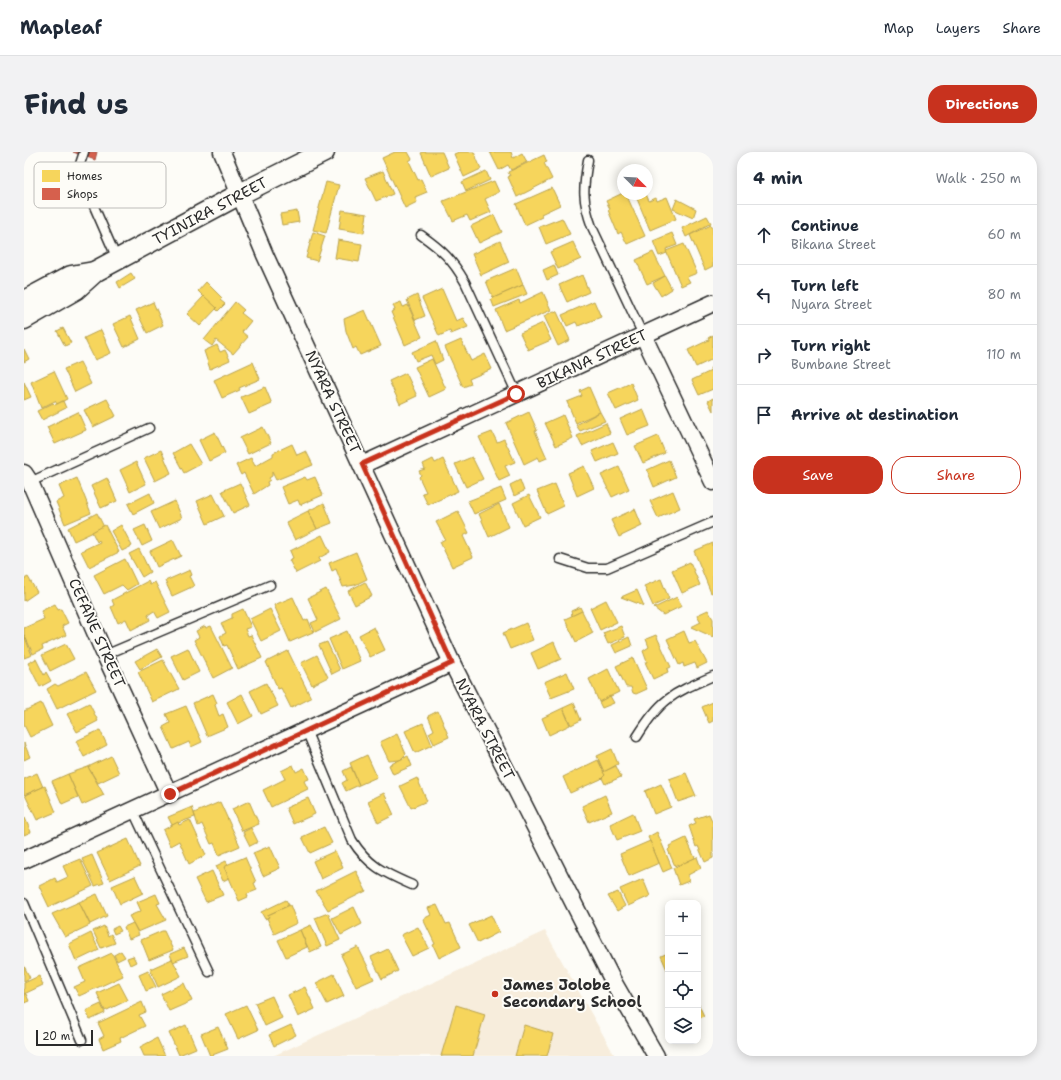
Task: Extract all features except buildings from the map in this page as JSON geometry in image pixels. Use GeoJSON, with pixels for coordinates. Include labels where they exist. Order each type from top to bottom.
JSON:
{"type":"FeatureCollection","features":[{"type":"Feature","properties":{"kind":"street","name":"NYARA STREET"},"geometry":{"type":"LineString","coordinates":[[222,152],[265,255],[452,663],[614,983],[656,1056]]}},
{"type":"Feature","properties":{"kind":"street","name":"TYINIRA STREET"},"geometry":{"type":"LineString","coordinates":[[24,301],[71,276],[96,271],[240,194],[324,152]]}},
{"type":"Feature","properties":{"kind":"street","name":"TYINIRA STREET"},"geometry":{"type":"LineString","coordinates":[[24,319],[76,289],[96,271]]}},
{"type":"Feature","properties":{"kind":"street","name":"BIKANA STREET"},"geometry":{"type":"LineString","coordinates":[[362,464],[713,303]]}},
{"type":"Feature","properties":{"kind":"street"},"geometry":{"type":"LineString","coordinates":[[644,335],[713,482]]}},
{"type":"Feature","properties":{"kind":"street","name":"CEFANE STREET"},"geometry":{"type":"LineString","coordinates":[[27,477],[105,654],[170,794]]}},
{"type":"Feature","properties":{"kind":"street"},"geometry":{"type":"LineString","coordinates":[[24,860],[452,663]]}},
{"type":"Feature","properties":{"kind":"lane"},"geometry":{"type":"LineString","coordinates":[[81,162],[84,152]]}},
{"type":"Feature","properties":{"kind":"lane"},"geometry":{"type":"LineString","coordinates":[[588,160],[583,196],[586,212],[644,335]]}},
{"type":"Feature","properties":{"kind":"lane"},"geometry":{"type":"LineString","coordinates":[[95,208],[118,260]]}},
{"type":"Feature","properties":{"kind":"lane"},"geometry":{"type":"LineString","coordinates":[[421,235],[449,257],[457,268],[465,282],[516,394]]}},
{"type":"Feature","properties":{"kind":"lane"},"geometry":{"type":"LineString","coordinates":[[27,477],[149,428]]}},
{"type":"Feature","properties":{"kind":"lane"},"geometry":{"type":"LineString","coordinates":[[560,559],[588,568],[607,568],[713,522]]}},
{"type":"Feature","properties":{"kind":"lane"},"geometry":{"type":"LineString","coordinates":[[105,654],[270,585]]}},
{"type":"Feature","properties":{"kind":"lane"},"geometry":{"type":"LineString","coordinates":[[637,737],[652,712],[662,702],[673,694],[713,676]]}},
{"type":"Feature","properties":{"kind":"lane"},"geometry":{"type":"LineString","coordinates":[[306,730],[352,840],[361,855],[390,875],[412,885]]}},
{"type":"Feature","properties":{"kind":"lane"},"geometry":{"type":"LineString","coordinates":[[133,811],[209,972]]}},
{"type":"Feature","properties":{"kind":"lane"},"geometry":{"type":"LineString","coordinates":[[24,903],[82,1040]]}},
{"type":"Feature","properties":{"kind":"shaded area","name":"James Jolobe Secondary School"},"geometry":{"type":"Polygon","coordinates":[[[545,931],[615,1056],[273,1056],[545,931]]]}},
{"type":"Feature","properties":{"kind":"place","name":"James Jolobe Secondary School"},"geometry":{"type":"Point","coordinates":[495,994]}},
{"type":"Feature","properties":{"kind":"route"},"geometry":{"type":"LineString","coordinates":[[170,794],[452,663],[362,464],[516,394]]}}]}
